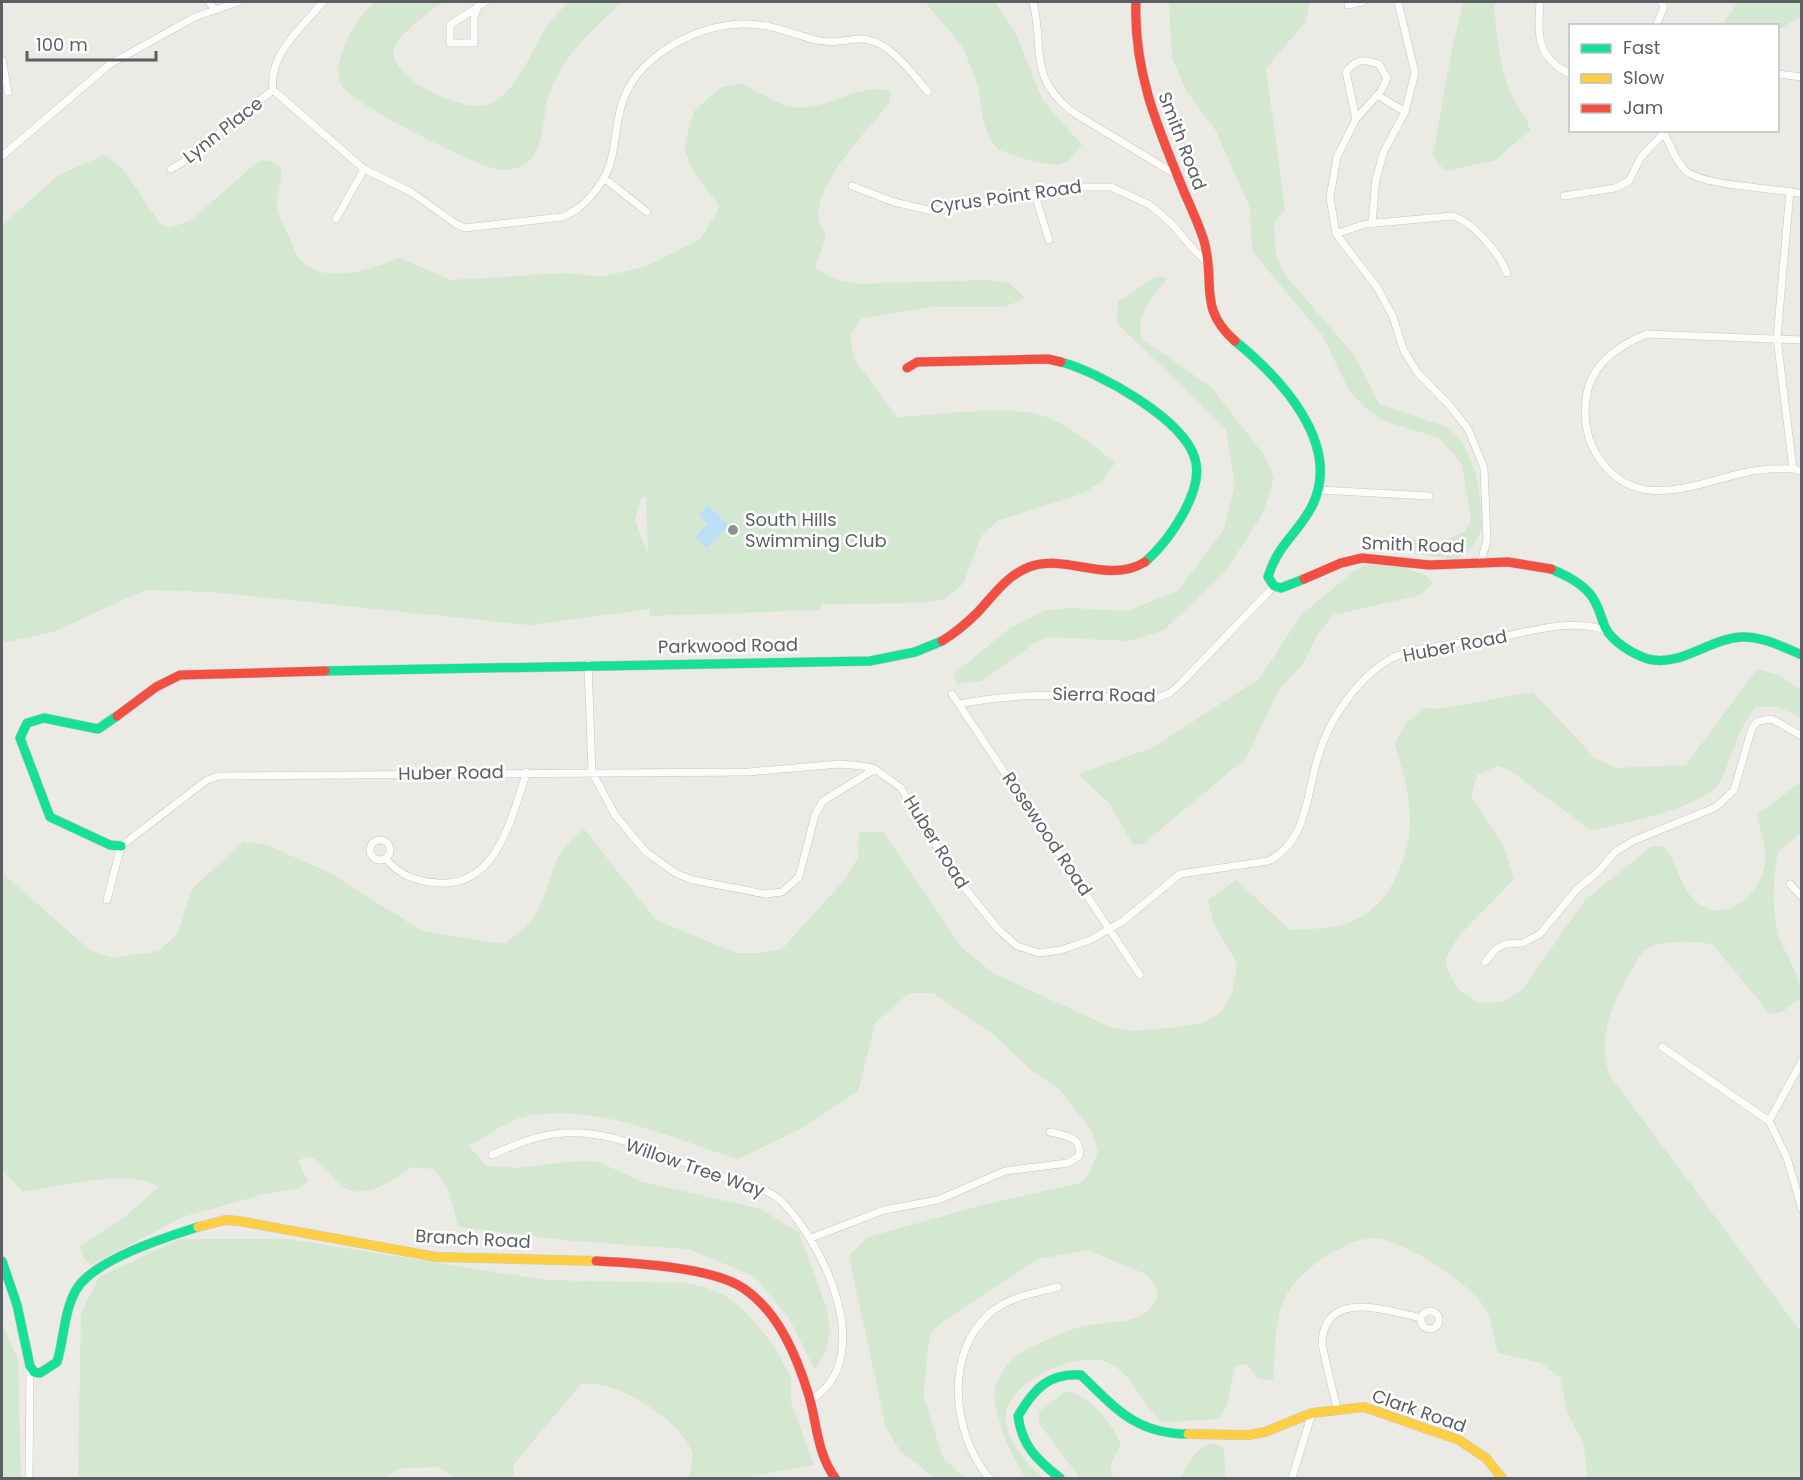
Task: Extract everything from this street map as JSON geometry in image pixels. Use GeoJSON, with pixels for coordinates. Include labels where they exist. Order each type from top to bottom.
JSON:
{"type":"FeatureCollection","features":[{"type":"Feature","properties":{"kind":"street"},"geometry":{"type":"LineString","coordinates":[[209,2],[215,10]]}},
{"type":"Feature","properties":{"kind":"street"},"geometry":{"type":"LineString","coordinates":[[2,156],[73,98],[104,68],[195,17],[238,2]]}},
{"type":"Feature","properties":{"kind":"street"},"geometry":{"type":"LineString","coordinates":[[323,2],[278,58],[272,78],[273,90],[364,169],[411,192],[465,228],[562,217],[577,211],[605,179],[613,158],[621,106],[634,79],[647,64],[673,46],[708,30],[743,24],[774,27],[819,41],[837,43],[860,39],[877,42],[892,54],[928,92]]}},
{"type":"Feature","properties":{"kind":"street"},"geometry":{"type":"LineString","coordinates":[[478,6],[474,18],[474,43],[450,43],[450,24],[478,6],[486,2]]}},
{"type":"Feature","properties":{"kind":"street"},"geometry":{"type":"LineString","coordinates":[[1033,2],[1037,17],[1039,64],[1044,81],[1055,98],[1071,111],[1178,177]]}},
{"type":"Feature","properties":{"kind":"street","name":"Smith Road"},"geometry":{"type":"LineString","coordinates":[[1136,2],[1140,69],[1149,107],[1205,244],[1209,303],[1214,317],[1224,331],[1286,390],[1302,414],[1313,439],[1319,464],[1320,490]]}},
{"type":"Feature","properties":{"kind":"street"},"geometry":{"type":"LineString","coordinates":[[1348,5],[1362,2]]}},
{"type":"Feature","properties":{"kind":"street"},"geometry":{"type":"LineString","coordinates":[[1372,224],[1376,179],[1383,151],[1405,112],[1415,73],[1398,2]]}},
{"type":"Feature","properties":{"kind":"street"},"geometry":{"type":"LineString","coordinates":[[1540,2],[1540,38],[1544,53],[1556,67],[1569,74]]}},
{"type":"Feature","properties":{"kind":"street"},"geometry":{"type":"LineString","coordinates":[[1657,24],[1664,7],[1661,2]]}},
{"type":"Feature","properties":{"kind":"street"},"geometry":{"type":"LineString","coordinates":[[1356,120],[1346,72],[1355,62],[1364,59],[1379,64],[1387,78],[1377,95],[1356,120],[1337,157],[1330,197],[1336,234],[1377,287],[1393,317],[1404,351],[1417,372],[1450,406],[1468,429],[1484,468],[1487,540],[1481,562]]}},
{"type":"Feature","properties":{"kind":"street"},"geometry":{"type":"LineString","coordinates":[[2,60],[8,92]]}},
{"type":"Feature","properties":{"kind":"street"},"geometry":{"type":"LineString","coordinates":[[1779,74],[1802,77]]}},
{"type":"Feature","properties":{"kind":"street","name":"Lynn Place"},"geometry":{"type":"LineString","coordinates":[[171,169],[183,162],[273,90]]}},
{"type":"Feature","properties":{"kind":"street"},"geometry":{"type":"LineString","coordinates":[[1377,95],[1405,112]]}},
{"type":"Feature","properties":{"kind":"street"},"geometry":{"type":"LineString","coordinates":[[1564,196],[1616,188],[1629,182],[1641,157],[1663,132],[1675,158],[1688,172],[1704,179],[1802,194]]}},
{"type":"Feature","properties":{"kind":"street"},"geometry":{"type":"LineString","coordinates":[[336,219],[364,169]]}},
{"type":"Feature","properties":{"kind":"street"},"geometry":{"type":"LineString","coordinates":[[605,179],[647,212]]}},
{"type":"Feature","properties":{"kind":"street","name":"Cyrus Point Road"},"geometry":{"type":"LineString","coordinates":[[852,186],[894,202],[932,211],[1076,187],[1111,187],[1150,205],[1171,223],[1194,251],[1207,262]]}},
{"type":"Feature","properties":{"kind":"street"},"geometry":{"type":"LineString","coordinates":[[1790,191],[1777,338],[1793,469]]}},
{"type":"Feature","properties":{"kind":"street"},"geometry":{"type":"LineString","coordinates":[[1035,195],[1049,240]]}},
{"type":"Feature","properties":{"kind":"street"},"geometry":{"type":"LineString","coordinates":[[1336,234],[1372,224],[1453,216],[1463,219],[1501,257],[1507,273]]}},
{"type":"Feature","properties":{"kind":"street"},"geometry":{"type":"LineString","coordinates":[[1802,340],[1668,333],[1647,334],[1626,342],[1610,355],[1590,380],[1585,419],[1591,444],[1603,464],[1622,481],[1650,491],[1675,491],[1773,468],[1802,472]]}},
{"type":"Feature","properties":{"kind":"street","name":"Parkwood Road"},"geometry":{"type":"LineString","coordinates":[[121,846],[110,845],[50,817],[20,738],[27,723],[44,718],[98,729],[181,674],[588,664],[870,661],[902,658],[927,650],[952,635],[1013,575],[1052,562],[1078,565],[1104,573],[1124,572],[1143,563],[1166,543],[1176,529],[1197,471],[1196,459],[1189,445],[1162,417],[1129,395],[1088,371],[1064,361],[1048,359],[916,362],[907,368]]}},
{"type":"Feature","properties":{"kind":"street"},"geometry":{"type":"LineString","coordinates":[[1274,586],[1268,577],[1270,564],[1278,550],[1314,507],[1320,490],[1429,496]]}},
{"type":"Feature","properties":{"kind":"street","name":"Smith Road"},"geometry":{"type":"LineString","coordinates":[[1274,586],[1281,588],[1345,562],[1363,558],[1426,565],[1519,561],[1548,568],[1574,581],[1593,597],[1602,611],[1607,631]]}},
{"type":"Feature","properties":{"kind":"street","name":"Sierra Road"},"geometry":{"type":"LineString","coordinates":[[960,704],[998,696],[1040,694],[1155,699],[1170,693],[1182,682],[1274,586]]}},
{"type":"Feature","properties":{"kind":"street","name":"Huber Road"},"geometry":{"type":"LineString","coordinates":[[121,846],[207,780],[218,776],[747,772],[840,764],[875,769],[902,788],[956,877],[997,928],[1017,946],[1039,952],[1061,950],[1090,940],[1110,928],[1157,895],[1180,874],[1268,861],[1284,850],[1301,825],[1319,754],[1332,723],[1359,687],[1392,658],[1417,651],[1559,627],[1584,625],[1607,631]]}},
{"type":"Feature","properties":{"kind":"street"},"geometry":{"type":"LineString","coordinates":[[1607,631],[1636,653],[1662,662],[1678,658],[1720,640],[1741,638],[1768,641],[1802,655]]}},
{"type":"Feature","properties":{"kind":"street"},"geometry":{"type":"LineString","coordinates":[[588,664],[592,772],[615,815],[654,858],[677,874],[693,880],[765,894],[782,892],[799,877],[816,814],[823,801],[875,769]]}},
{"type":"Feature","properties":{"kind":"street","name":"Rosewood Road"},"geometry":{"type":"LineString","coordinates":[[952,694],[1140,975]]}},
{"type":"Feature","properties":{"kind":"street"},"geometry":{"type":"LineString","coordinates":[[1485,962],[1496,949],[1505,944],[1523,944],[1540,934],[1576,889],[1598,872],[1615,852],[1633,841],[1716,807],[1734,790],[1752,728],[1758,721],[1772,719],[1802,736]]}},
{"type":"Feature","properties":{"kind":"street"},"geometry":{"type":"LineString","coordinates":[[386,859],[398,873],[423,882],[450,884],[472,876],[485,867],[502,841],[527,772]]}},
{"type":"Feature","properties":{"kind":"street"},"geometry":{"type":"LineString","coordinates":[[106,900],[121,846]]}},
{"type":"Feature","properties":{"kind":"street"},"geometry":{"type":"LineString","coordinates":[[1790,884],[1802,897]]}},
{"type":"Feature","properties":{"kind":"street"},"geometry":{"type":"LineString","coordinates":[[1662,1047],[1769,1121],[1786,1158],[1802,1209]]}},
{"type":"Feature","properties":{"kind":"street"},"geometry":{"type":"LineString","coordinates":[[1769,1121],[1802,1061]]}},
{"type":"Feature","properties":{"kind":"street"},"geometry":{"type":"LineString","coordinates":[[811,1238],[884,1210],[938,1200],[1005,1171],[1068,1162],[1079,1156],[1081,1149],[1077,1142],[1067,1135],[1050,1132]]}},
{"type":"Feature","properties":{"kind":"street","name":"Willow Tree Way"},"geometry":{"type":"LineString","coordinates":[[492,1155],[514,1144],[567,1133],[590,1134],[642,1148],[758,1186],[781,1201],[811,1238],[838,1303],[843,1335],[842,1357],[835,1378],[824,1392],[810,1400]]}},
{"type":"Feature","properties":{"kind":"street","name":"Branch Road"},"geometry":{"type":"LineString","coordinates":[[30,1366],[34,1372],[40,1373],[57,1362],[65,1321],[75,1290],[82,1280],[116,1261],[187,1231],[225,1220],[315,1231],[430,1256],[583,1260],[664,1266],[726,1280],[745,1288],[764,1306],[791,1349],[810,1400],[824,1463],[835,1479]]}},
{"type":"Feature","properties":{"kind":"street"},"geometry":{"type":"LineString","coordinates":[[2,1261],[17,1305],[30,1366],[29,1479]]}},
{"type":"Feature","properties":{"kind":"street"},"geometry":{"type":"LineString","coordinates":[[989,1479],[980,1468],[963,1433],[958,1397],[964,1352],[976,1327],[991,1312],[1013,1299],[1059,1287]]}},
{"type":"Feature","properties":{"kind":"street"},"geometry":{"type":"LineString","coordinates":[[1337,1409],[1322,1345],[1325,1326],[1332,1317],[1342,1309],[1355,1305],[1421,1318]]}},
{"type":"Feature","properties":{"kind":"street","name":"Clark Road"},"geometry":{"type":"LineString","coordinates":[[1060,1479],[1035,1458],[1024,1445],[1019,1430],[1018,1416],[1032,1392],[1050,1378],[1065,1374],[1081,1375],[1117,1410],[1139,1426],[1172,1434],[1257,1433],[1312,1413],[1364,1407],[1381,1411],[1459,1440],[1486,1458],[1502,1479]]}},
{"type":"Feature","properties":{"kind":"street"},"geometry":{"type":"LineString","coordinates":[[1292,1479],[1312,1413]]}},
{"type":"Feature","properties":{"kind":"green space"},"geometry":{"type":"Polygon","coordinates":[[[374,2],[444,2],[401,36],[394,48],[395,60],[402,71],[414,82],[429,91],[445,98],[476,106],[487,105],[506,92],[523,69],[550,22],[569,2],[622,2],[599,23],[561,69],[548,98],[542,134],[536,152],[524,165],[504,170],[489,167],[444,148],[368,107],[342,86],[339,76],[341,54],[346,41],[374,2]]]}},
{"type":"Feature","properties":{"kind":"green space"},"geometry":{"type":"Polygon","coordinates":[[[925,2],[995,2],[1015,32],[1043,101],[1082,145],[1068,161],[1057,165],[1035,162],[999,150],[991,141],[983,121],[979,89],[963,47],[925,2]]]}},
{"type":"Feature","properties":{"kind":"green space"},"geometry":{"type":"Polygon","coordinates":[[[1169,2],[1310,2],[1305,23],[1266,68],[1285,209],[1274,223],[1276,256],[1286,276],[1354,355],[1379,404],[1446,427],[1463,443],[1476,474],[1484,525],[1474,545],[1457,560],[1380,548],[1387,539],[1444,541],[1465,531],[1471,520],[1462,464],[1439,438],[1384,421],[1364,407],[1349,390],[1322,335],[1252,251],[1250,208],[1216,131],[1187,92],[1172,58],[1169,2]]]}},
{"type":"Feature","properties":{"kind":"green space"},"geometry":{"type":"Polygon","coordinates":[[[1464,2],[1494,2],[1498,46],[1506,79],[1511,94],[1530,130],[1495,160],[1448,171],[1439,165],[1433,155],[1450,58],[1464,2]]]}},
{"type":"Feature","properties":{"kind":"green space"},"geometry":{"type":"Polygon","coordinates":[[[1738,2],[1801,2],[1801,16],[1779,29],[1779,24],[1723,24],[1738,2]]]}},
{"type":"Feature","properties":{"kind":"green space"},"geometry":{"type":"Polygon","coordinates":[[[741,83],[779,103],[804,108],[867,90],[879,89],[891,92],[889,103],[835,170],[827,185],[818,215],[826,237],[815,268],[834,279],[856,284],[987,280],[1009,283],[1025,298],[1005,307],[932,307],[862,318],[850,336],[854,359],[897,417],[1005,411],[1036,414],[1058,422],[1078,434],[1115,463],[1102,481],[1084,493],[997,521],[981,536],[963,584],[944,599],[922,603],[821,604],[821,610],[650,616],[649,609],[529,625],[213,592],[145,590],[53,632],[2,643],[2,225],[59,175],[104,155],[123,169],[160,224],[170,228],[191,220],[260,160],[271,161],[280,167],[281,178],[277,207],[294,248],[299,258],[309,267],[321,272],[348,273],[375,267],[399,258],[451,280],[566,273],[601,277],[647,266],[701,238],[720,207],[692,169],[684,147],[694,111],[720,88],[741,83]],[[646,497],[641,498],[635,520],[648,555],[646,497]]]}},
{"type":"Feature","properties":{"kind":"green space"},"geometry":{"type":"Polygon","coordinates":[[[1156,276],[1167,278],[1143,314],[1140,330],[1142,339],[1211,387],[1264,455],[1274,478],[1263,513],[1224,573],[1164,630],[1130,641],[1049,637],[1038,641],[981,681],[956,684],[954,674],[1010,628],[1044,611],[1067,608],[1127,611],[1178,591],[1224,529],[1235,485],[1226,429],[1117,323],[1118,302],[1156,276]]]}},
{"type":"Feature","properties":{"kind":"green space"},"geometry":{"type":"Polygon","coordinates":[[[1393,563],[1425,575],[1433,583],[1420,595],[1333,615],[1318,634],[1302,665],[1279,689],[1246,758],[1144,843],[1133,845],[1110,804],[1078,774],[1154,747],[1260,678],[1302,614],[1357,569],[1367,565],[1393,563]]]}},
{"type":"Feature","properties":{"kind":"green space"},"geometry":{"type":"Polygon","coordinates":[[[1757,669],[1779,675],[1801,690],[1801,718],[1778,707],[1756,707],[1743,725],[1720,782],[1712,791],[1681,807],[1661,814],[1591,830],[1509,770],[1497,766],[1477,775],[1471,796],[1503,845],[1514,879],[1457,938],[1446,958],[1447,970],[1458,989],[1479,1003],[1502,1002],[1522,990],[1585,900],[1652,846],[1663,846],[1687,891],[1699,904],[1710,909],[1732,908],[1750,895],[1762,875],[1765,864],[1765,852],[1757,815],[1801,782],[1801,833],[1778,851],[1774,890],[1777,929],[1798,981],[1800,998],[1782,1012],[1770,1014],[1713,945],[1672,942],[1656,945],[1644,951],[1640,956],[1619,993],[1609,1020],[1605,1049],[1610,1076],[1801,1332],[1801,1478],[1587,1478],[1584,1444],[1567,1412],[1560,1377],[1541,1363],[1498,1353],[1489,1316],[1475,1295],[1432,1262],[1399,1245],[1372,1238],[1336,1250],[1312,1266],[1293,1285],[1279,1314],[1273,1380],[1258,1379],[1248,1365],[1242,1364],[1235,1367],[1227,1405],[1219,1419],[1161,1422],[1119,1369],[1098,1360],[1066,1363],[1033,1379],[1010,1401],[1006,1413],[1006,1423],[1012,1441],[1023,1457],[1043,1478],[1026,1478],[1009,1448],[996,1410],[995,1389],[1008,1364],[1026,1350],[1074,1329],[1136,1318],[1153,1305],[1158,1294],[1153,1282],[1145,1274],[1088,1250],[1038,1259],[948,1318],[930,1333],[923,1395],[943,1458],[964,1478],[935,1478],[900,1451],[886,1428],[849,1256],[868,1237],[979,1206],[1080,1183],[1088,1175],[1098,1152],[1091,1130],[1060,1090],[1030,1069],[994,1035],[933,993],[909,993],[875,1023],[858,1091],[802,1128],[738,1159],[634,1125],[580,1114],[554,1113],[527,1116],[513,1121],[469,1146],[486,1166],[518,1168],[577,1161],[599,1162],[642,1182],[761,1209],[799,1233],[826,1307],[830,1329],[826,1350],[815,1370],[789,1318],[755,1277],[689,1249],[573,1241],[459,1227],[448,1189],[434,1169],[412,1167],[381,1186],[355,1191],[341,1185],[319,1162],[308,1156],[298,1161],[308,1181],[299,1188],[260,1195],[183,1217],[91,1265],[83,1257],[80,1246],[123,1218],[159,1187],[147,1181],[113,1178],[23,1192],[2,1170],[2,873],[91,951],[113,958],[159,951],[178,933],[192,889],[243,842],[267,845],[330,873],[422,931],[504,944],[532,919],[545,895],[558,858],[584,829],[656,920],[737,953],[761,953],[783,948],[847,877],[858,857],[859,832],[883,832],[962,948],[993,973],[1112,1028],[1134,1031],[1180,1027],[1203,1023],[1222,1012],[1233,990],[1237,964],[1213,922],[1208,900],[1236,880],[1290,930],[1346,924],[1368,913],[1384,897],[1401,865],[1407,847],[1409,830],[1408,797],[1395,744],[1406,723],[1425,708],[1439,709],[1533,692],[1595,758],[1616,768],[1686,765],[1757,669]]]}},
{"type":"Feature","properties":{"kind":"green space"},"geometry":{"type":"Polygon","coordinates":[[[180,1239],[289,1239],[545,1280],[684,1283],[705,1287],[725,1296],[743,1309],[772,1343],[791,1377],[791,1402],[814,1465],[743,1478],[689,1478],[692,1451],[674,1426],[660,1414],[628,1394],[611,1387],[581,1384],[514,1464],[514,1478],[457,1478],[438,1467],[401,1468],[384,1478],[78,1478],[81,1313],[99,1277],[180,1239]]]}},
{"type":"Feature","properties":{"kind":"green space"},"geometry":{"type":"Polygon","coordinates":[[[2,1324],[18,1360],[21,1478],[2,1478],[2,1324]]]}},
{"type":"Feature","properties":{"kind":"green space"},"geometry":{"type":"Polygon","coordinates":[[[1066,1391],[1083,1398],[1099,1411],[1117,1436],[1121,1444],[1110,1465],[1113,1478],[1080,1478],[1039,1423],[1039,1412],[1066,1391]]]}},
{"type":"Feature","properties":{"kind":"green space"},"geometry":{"type":"Polygon","coordinates":[[[1214,1443],[1224,1448],[1225,1478],[1181,1478],[1198,1452],[1214,1443]]]}},
{"type":"Feature","properties":{"kind":"water"},"geometry":{"type":"Polygon","coordinates":[[[708,505],[729,526],[707,548],[695,537],[708,524],[699,515],[708,505]]]}},
{"type":"Feature","properties":{"kind":"traffic: fast"},"geometry":{"type":"LineString","coordinates":[[1235,341],[1269,373],[1301,412],[1312,434],[1319,457],[1320,481],[1313,504],[1277,555],[1268,577],[1274,586],[1281,588],[1304,579]]}},
{"type":"Feature","properties":{"kind":"traffic: fast"},"geometry":{"type":"LineString","coordinates":[[1061,362],[1077,367],[1117,387],[1158,413],[1188,444],[1195,459],[1197,472],[1190,500],[1174,529],[1145,562]]}},
{"type":"Feature","properties":{"kind":"traffic: fast"},"geometry":{"type":"LineString","coordinates":[[1551,569],[1582,586],[1595,601],[1605,627],[1613,638],[1630,651],[1648,659],[1672,659],[1717,642],[1741,637],[1765,640],[1802,655]]}},
{"type":"Feature","properties":{"kind":"traffic: fast"},"geometry":{"type":"LineString","coordinates":[[325,671],[870,661],[915,652],[942,641]]}},
{"type":"Feature","properties":{"kind":"traffic: fast"},"geometry":{"type":"LineString","coordinates":[[117,716],[98,729],[44,718],[27,723],[20,738],[50,817],[110,845],[121,846]]}},
{"type":"Feature","properties":{"kind":"traffic: fast"},"geometry":{"type":"LineString","coordinates":[[2,1261],[17,1305],[30,1366],[34,1372],[40,1373],[57,1362],[72,1298],[85,1279],[131,1251],[198,1227]]}},
{"type":"Feature","properties":{"kind":"traffic: fast"},"geometry":{"type":"LineString","coordinates":[[1060,1478],[1032,1452],[1023,1436],[1018,1416],[1036,1391],[1059,1377],[1081,1375],[1116,1408],[1140,1424],[1170,1433],[1188,1434]]}},
{"type":"Feature","properties":{"kind":"traffic: slow"},"geometry":{"type":"LineString","coordinates":[[198,1227],[225,1220],[239,1221],[436,1257],[596,1261]]}},
{"type":"Feature","properties":{"kind":"traffic: slow"},"geometry":{"type":"LineString","coordinates":[[1188,1434],[1249,1435],[1265,1432],[1312,1413],[1364,1407],[1459,1440],[1486,1458],[1502,1478]]}},
{"type":"Feature","properties":{"kind":"traffic: jam"},"geometry":{"type":"LineString","coordinates":[[1136,2],[1139,53],[1150,101],[1204,241],[1212,306],[1223,329],[1235,341]]}},
{"type":"Feature","properties":{"kind":"traffic: jam"},"geometry":{"type":"LineString","coordinates":[[907,368],[917,362],[1048,359],[1061,362]]}},
{"type":"Feature","properties":{"kind":"traffic: jam"},"geometry":{"type":"LineString","coordinates":[[1304,579],[1341,563],[1362,558],[1429,565],[1508,562],[1551,569]]}},
{"type":"Feature","properties":{"kind":"traffic: jam"},"geometry":{"type":"LineString","coordinates":[[942,641],[970,620],[1014,575],[1029,567],[1058,564],[1116,571],[1145,562]]}},
{"type":"Feature","properties":{"kind":"traffic: jam"},"geometry":{"type":"LineString","coordinates":[[117,716],[156,687],[180,675],[325,671]]}},
{"type":"Feature","properties":{"kind":"traffic: jam"},"geometry":{"type":"LineString","coordinates":[[596,1261],[672,1267],[712,1275],[743,1288],[756,1298],[777,1322],[799,1366],[809,1396],[824,1459],[835,1478]]}},
{"type":"Feature","properties":{"kind":"place","name":"South Hills Swimming Club"},"geometry":{"type":"Point","coordinates":[733,530]}}]}
